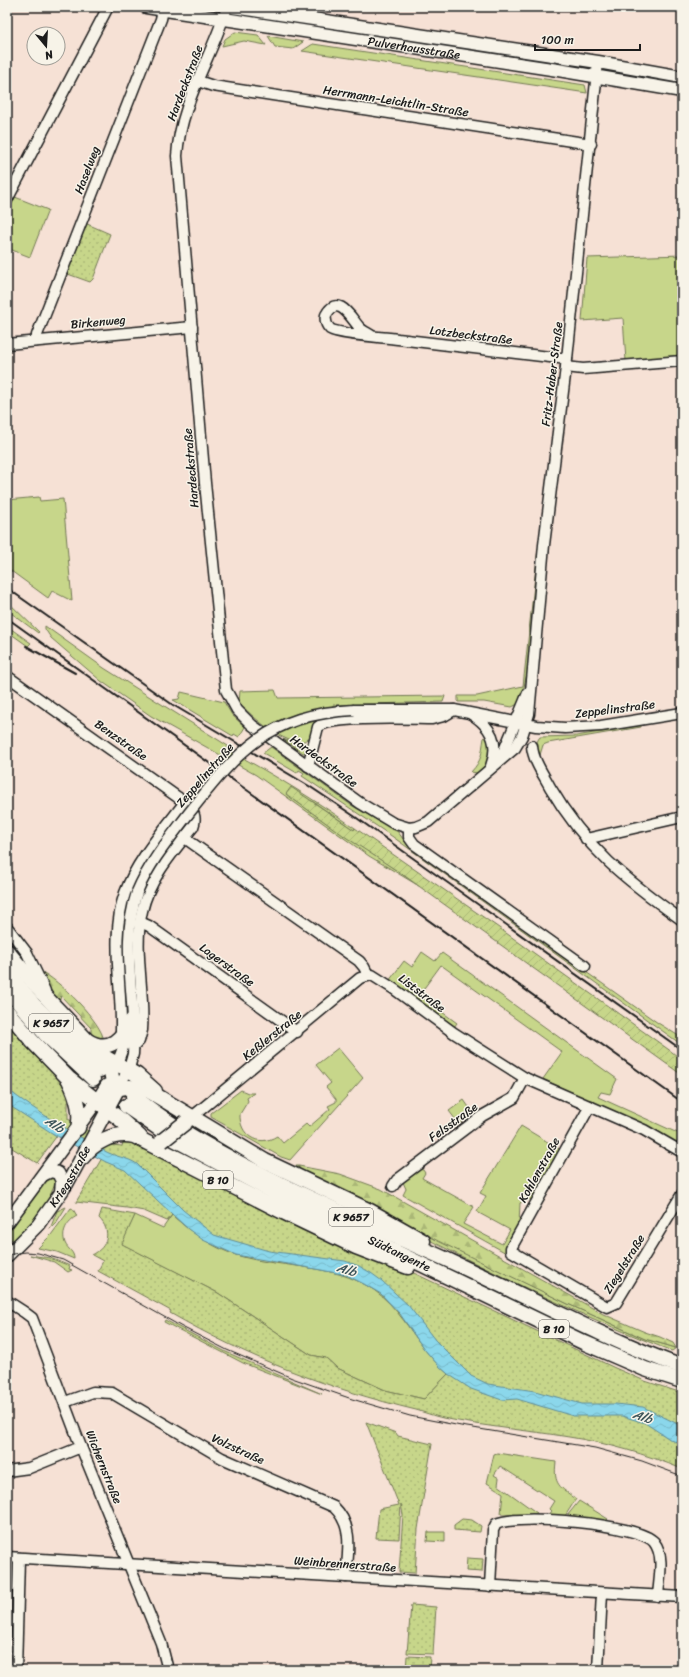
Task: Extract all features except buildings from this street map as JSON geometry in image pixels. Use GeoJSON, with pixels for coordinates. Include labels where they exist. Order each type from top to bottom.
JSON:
{"type":"FeatureCollection","features":[{"type":"Feature","properties":{"kind":"highway"},"geometry":{"type":"LineString","coordinates":[[7,951],[38,988],[99,1053],[121,1120],[143,1140]]}},
{"type":"Feature","properties":{"kind":"highway","name":"K 9657"},"geometry":{"type":"LineString","coordinates":[[7,971],[34,1005],[110,1084]]}},
{"type":"Feature","properties":{"kind":"highway","name":"K 9657"},"geometry":{"type":"LineString","coordinates":[[7,989],[46,1034],[110,1084]]}},
{"type":"Feature","properties":{"kind":"highway"},"geometry":{"type":"LineString","coordinates":[[7,1011],[36,1046],[71,1080],[87,1087],[110,1084],[140,1077],[163,1098]]}},
{"type":"Feature","properties":{"kind":"highway"},"geometry":{"type":"LineString","coordinates":[[88,1041],[96,1045],[127,1042],[132,1020]]}},
{"type":"Feature","properties":{"kind":"highway"},"geometry":{"type":"LineString","coordinates":[[71,1080],[77,1101],[79,1116],[78,1128]]}},
{"type":"Feature","properties":{"kind":"highway","name":"B 10"},"geometry":{"type":"LineString","coordinates":[[110,1084],[142,1088],[163,1098],[189,1120],[265,1161],[370,1211],[436,1248],[451,1262]]}},
{"type":"Feature","properties":{"kind":"highway","name":"Südtangente"},"geometry":{"type":"LineString","coordinates":[[129,1101],[253,1169],[397,1239],[451,1262],[637,1349],[680,1373],[610,1355],[510,1309],[434,1270],[239,1176],[174,1140],[129,1101]]}},
{"type":"Feature","properties":{"kind":"highway"},"geometry":{"type":"LineString","coordinates":[[160,1144],[189,1120]]}},
{"type":"Feature","properties":{"kind":"highway","name":"B 10"},"geometry":{"type":"LineString","coordinates":[[82,1158],[96,1138],[123,1135],[160,1144],[242,1192],[356,1247],[409,1267],[434,1270]]}},
{"type":"Feature","properties":{"kind":"main road","name":"Pulverhausstraße"},"geometry":{"type":"LineString","coordinates":[[146,7],[163,10],[225,13],[682,91]]}},
{"type":"Feature","properties":{"kind":"main road","name":"Pulverhausstraße"},"geometry":{"type":"LineString","coordinates":[[233,7],[598,62],[682,77]]}},
{"type":"Feature","properties":{"kind":"main road","name":"Kriegsstraße"},"geometry":{"type":"LineString","coordinates":[[7,1224],[110,1084]]}},
{"type":"Feature","properties":{"kind":"main road","name":"Kriegsstraße"},"geometry":{"type":"LineString","coordinates":[[96,1138],[110,1084]]}},
{"type":"Feature","properties":{"kind":"main road","name":"Kriegsstraße"},"geometry":{"type":"LineString","coordinates":[[7,1256],[20,1245],[43,1218],[82,1158]]}},
{"type":"Feature","properties":{"kind":"main road"},"geometry":{"type":"LineString","coordinates":[[43,1175],[51,1171],[58,1173],[62,1181],[61,1192]]}},
{"type":"Feature","properties":{"kind":"main road"},"geometry":{"type":"LineString","coordinates":[[7,1242],[20,1245]]}},
{"type":"Feature","properties":{"kind":"street"},"geometry":{"type":"LineString","coordinates":[[7,200],[108,7]]}},
{"type":"Feature","properties":{"kind":"street","name":"Haselweg"},"geometry":{"type":"LineString","coordinates":[[38,341],[37,335],[161,19],[163,10]]}},
{"type":"Feature","properties":{"kind":"street","name":"Hardeckstraße"},"geometry":{"type":"LineString","coordinates":[[225,13],[181,126],[177,156],[213,574],[226,690],[237,710],[245,719],[376,814],[393,824],[409,828]]}},
{"type":"Feature","properties":{"kind":"street","name":"Fritz-Haber-Straße"},"geometry":{"type":"LineString","coordinates":[[527,724],[544,545],[567,363],[598,62]]}},
{"type":"Feature","properties":{"kind":"street","name":"Herrmann-Leichtlin-Straße"},"geometry":{"type":"LineString","coordinates":[[198,81],[213,86],[590,144]]}},
{"type":"Feature","properties":{"kind":"street","name":"Birkenweg"},"geometry":{"type":"LineString","coordinates":[[7,344],[192,327]]}},
{"type":"Feature","properties":{"kind":"street","name":"Lotzbeckstraße"},"geometry":{"type":"LineString","coordinates":[[372,336],[567,363],[583,369],[682,361]]}},
{"type":"Feature","properties":{"kind":"street","name":"Benzstraße"},"geometry":{"type":"LineString","coordinates":[[7,676],[185,802],[193,810],[195,819],[193,827],[184,838]]}},
{"type":"Feature","properties":{"kind":"street","name":"Fritz-Haber-Straße"},"geometry":{"type":"LineString","coordinates":[[516,722],[530,689]]}},
{"type":"Feature","properties":{"kind":"street"},"geometry":{"type":"LineString","coordinates":[[308,766],[318,727],[323,724],[346,720],[441,717],[454,710]]}},
{"type":"Feature","properties":{"kind":"street","name":"Zeppelinstraße"},"geometry":{"type":"LineString","coordinates":[[132,1020],[129,933],[132,910],[145,875],[184,820],[218,777],[240,753],[269,732],[300,718],[338,711],[454,710],[527,724],[565,728],[588,727],[682,713]]}},
{"type":"Feature","properties":{"kind":"street"},"geometry":{"type":"LineString","coordinates":[[468,712],[481,721],[488,728],[493,737],[496,748],[490,770]]}},
{"type":"Feature","properties":{"kind":"street"},"geometry":{"type":"LineString","coordinates":[[500,760],[516,722]]}},
{"type":"Feature","properties":{"kind":"street"},"geometry":{"type":"LineString","coordinates":[[527,724],[515,748],[428,822],[409,828],[409,837],[414,844],[585,966]]}},
{"type":"Feature","properties":{"kind":"street"},"geometry":{"type":"LineString","coordinates":[[532,746],[536,761],[558,801],[596,851],[623,876],[682,920]]}},
{"type":"Feature","properties":{"kind":"street","name":"Zeppelinstraße"},"geometry":{"type":"LineString","coordinates":[[110,1084],[127,1042],[118,948],[123,903],[134,873],[185,802]]}},
{"type":"Feature","properties":{"kind":"street"},"geometry":{"type":"LineString","coordinates":[[586,839],[682,817]]}},
{"type":"Feature","properties":{"kind":"street","name":"Liststraße"},"geometry":{"type":"LineString","coordinates":[[167,826],[358,961],[364,967],[368,975],[379,978],[454,1033],[525,1078],[644,1130],[682,1152]]}},
{"type":"Feature","properties":{"kind":"street","name":"Zeppelinstraße"},"geometry":{"type":"LineString","coordinates":[[127,1042],[139,1041],[142,1030],[139,949],[142,910],[153,883],[184,838]]}},
{"type":"Feature","properties":{"kind":"street","name":"Lagerstraße"},"geometry":{"type":"LineString","coordinates":[[140,922],[149,926],[297,1032]]}},
{"type":"Feature","properties":{"kind":"street"},"geometry":{"type":"LineString","coordinates":[[7,928],[27,953],[49,998]]}},
{"type":"Feature","properties":{"kind":"street","name":"Keßlerstraße"},"geometry":{"type":"LineString","coordinates":[[189,1120],[297,1032],[360,978],[368,975]]}},
{"type":"Feature","properties":{"kind":"street","name":"Felsstraße"},"geometry":{"type":"LineString","coordinates":[[393,1186],[415,1166],[482,1116],[514,1098],[525,1078]]}},
{"type":"Feature","properties":{"kind":"street","name":"Kohlenstraße"},"geometry":{"type":"LineString","coordinates":[[511,1248],[590,1106]]}},
{"type":"Feature","properties":{"kind":"street","name":"Ziegelstraße"},"geometry":{"type":"LineString","coordinates":[[511,1248],[511,1251],[607,1307],[612,1306],[616,1303],[633,1277],[682,1194]]}},
{"type":"Feature","properties":{"kind":"street","name":"Wichernstraße"},"geometry":{"type":"LineString","coordinates":[[7,1301],[32,1318],[161,1643],[168,1670]]}},
{"type":"Feature","properties":{"kind":"street","name":"Volzstraße"},"geometry":{"type":"LineString","coordinates":[[65,1402],[93,1392],[112,1393],[222,1458],[334,1507],[342,1514],[348,1530],[346,1578]]}},
{"type":"Feature","properties":{"kind":"street"},"geometry":{"type":"LineString","coordinates":[[7,1471],[29,1468],[82,1447]]}},
{"type":"Feature","properties":{"kind":"street"},"geometry":{"type":"LineString","coordinates":[[490,1586],[493,1530],[496,1524],[505,1520],[541,1520],[606,1526],[648,1537],[656,1545],[660,1555],[658,1596]]}},
{"type":"Feature","properties":{"kind":"street","name":"Weinbrennerstraße"},"geometry":{"type":"LineString","coordinates":[[7,1557],[682,1597]]}},
{"type":"Feature","properties":{"kind":"street"},"geometry":{"type":"LineString","coordinates":[[16,1670],[19,1558]]}},
{"type":"Feature","properties":{"kind":"street"},"geometry":{"type":"LineString","coordinates":[[598,1670],[602,1592]]}},
{"type":"Feature","properties":{"kind":"street","name":"Wichernstraße"},"geometry":{"type":"LineString","coordinates":[[162,1670],[164,1654]]}},
{"type":"Feature","properties":{"kind":"green space"},"geometry":{"type":"Polygon","coordinates":[[[247,17],[309,25],[320,24],[580,63],[579,69],[247,17]]]}},
{"type":"Feature","properties":{"kind":"green space"},"geometry":{"type":"Polygon","coordinates":[[[235,32],[258,35],[266,45],[244,41],[222,46],[225,39],[235,32]]]}},
{"type":"Feature","properties":{"kind":"green space"},"geometry":{"type":"Polygon","coordinates":[[[268,36],[303,42],[293,49],[275,47],[268,36]]]}},
{"type":"Feature","properties":{"kind":"green space"},"geometry":{"type":"Polygon","coordinates":[[[313,44],[585,85],[587,93],[302,51],[313,44]]]}},
{"type":"Feature","properties":{"kind":"green space"},"geometry":{"type":"Polygon","coordinates":[[[15,197],[48,210],[30,257],[7,248],[7,213],[15,197]]]}},
{"type":"Feature","properties":{"kind":"green space"},"geometry":{"type":"Polygon","coordinates":[[[85,223],[110,234],[93,279],[90,282],[65,273],[85,223]]]}},
{"type":"Feature","properties":{"kind":"green space"},"geometry":{"type":"Polygon","coordinates":[[[682,255],[682,355],[626,361],[623,318],[582,321],[587,258],[682,255]]]}},
{"type":"Feature","properties":{"kind":"green space"},"geometry":{"type":"Polygon","coordinates":[[[39,497],[40,501],[63,499],[72,601],[52,591],[48,598],[7,568],[7,500],[39,497]]]}},
{"type":"Feature","properties":{"kind":"green space"},"geometry":{"type":"Polygon","coordinates":[[[538,548],[540,550],[530,661],[522,695],[521,694],[518,704],[512,707],[484,702],[458,702],[458,696],[477,696],[523,686],[538,548]]]}},
{"type":"Feature","properties":{"kind":"green space"},"geometry":{"type":"Polygon","coordinates":[[[7,601],[39,632],[38,633],[7,610],[7,601]]]}},
{"type":"Feature","properties":{"kind":"green space"},"geometry":{"type":"Polygon","coordinates":[[[7,626],[31,643],[28,646],[7,631],[7,626]]]}},
{"type":"Feature","properties":{"kind":"green space"},"geometry":{"type":"Polygon","coordinates":[[[45,626],[104,668],[228,746],[226,751],[232,752],[280,779],[355,828],[354,830],[312,801],[286,794],[419,886],[369,856],[256,775],[151,716],[101,681],[51,638],[45,629],[45,626]]]}},
{"type":"Feature","properties":{"kind":"green space"},"geometry":{"type":"Polygon","coordinates":[[[275,690],[278,698],[445,696],[443,702],[333,705],[333,718],[328,718],[308,752],[303,753],[283,739],[297,744],[307,743],[311,739],[308,738],[302,742],[293,741],[283,737],[261,723],[239,702],[240,691],[275,690]]]}},
{"type":"Feature","properties":{"kind":"green space"},"geometry":{"type":"Polygon","coordinates":[[[181,692],[224,702],[232,715],[245,727],[239,737],[234,734],[233,736],[173,700],[179,699],[181,692]]]}},
{"type":"Feature","properties":{"kind":"green space"},"geometry":{"type":"Polygon","coordinates":[[[641,725],[641,727],[548,743],[543,745],[540,755],[537,748],[537,741],[540,737],[576,736],[641,725]]]}},
{"type":"Feature","properties":{"kind":"green space"},"geometry":{"type":"Polygon","coordinates":[[[488,734],[491,751],[488,761],[477,773],[471,772],[480,760],[484,738],[488,734]]]}},
{"type":"Feature","properties":{"kind":"green space"},"geometry":{"type":"Polygon","coordinates":[[[271,747],[351,805],[398,832],[408,846],[658,1023],[682,1038],[682,1045],[393,837],[302,776],[304,773],[299,770],[297,773],[263,753],[271,747]]]}},
{"type":"Feature","properties":{"kind":"green space"},"geometry":{"type":"Polygon","coordinates":[[[291,787],[354,830],[355,828],[499,928],[672,1052],[682,1060],[682,1075],[402,874],[347,838],[286,794],[291,787]]]}},
{"type":"Feature","properties":{"kind":"green space"},"geometry":{"type":"Polygon","coordinates":[[[422,952],[435,961],[442,953],[617,1079],[610,1094],[601,1092],[598,1097],[682,1135],[677,1142],[543,1079],[562,1052],[441,965],[419,995],[457,1023],[454,1027],[389,981],[404,961],[412,967],[422,952]]]}},
{"type":"Feature","properties":{"kind":"green space"},"geometry":{"type":"Polygon","coordinates":[[[40,971],[57,983],[78,1002],[96,1023],[104,1041],[91,1035],[91,1028],[61,996],[59,1002],[49,990],[40,971]]]}},
{"type":"Feature","properties":{"kind":"green space"},"geometry":{"type":"Polygon","coordinates":[[[7,1018],[67,1085],[75,1099],[68,1102],[68,1119],[112,1145],[122,1146],[123,1142],[128,1138],[615,1368],[645,1381],[682,1393],[682,1469],[640,1454],[598,1442],[443,1418],[384,1402],[320,1382],[259,1358],[199,1329],[170,1313],[171,1311],[98,1271],[103,1261],[92,1255],[102,1248],[105,1243],[107,1233],[106,1228],[99,1218],[102,1209],[135,1215],[122,1244],[218,1293],[311,1355],[326,1358],[337,1368],[385,1390],[424,1399],[448,1374],[438,1365],[404,1320],[382,1296],[364,1284],[349,1277],[317,1269],[252,1259],[227,1252],[202,1238],[172,1215],[167,1221],[144,1211],[76,1202],[102,1158],[61,1130],[37,1163],[7,1145],[7,1018]]]}},
{"type":"Feature","properties":{"kind":"green space"},"geometry":{"type":"Polygon","coordinates":[[[338,1048],[363,1078],[290,1160],[281,1157],[211,1117],[211,1113],[241,1090],[248,1093],[254,1093],[247,1098],[248,1101],[240,1114],[243,1128],[246,1133],[257,1140],[263,1141],[277,1136],[283,1143],[306,1124],[309,1127],[330,1109],[328,1106],[336,1102],[336,1099],[326,1087],[331,1083],[316,1065],[338,1048]]]}},
{"type":"Feature","properties":{"kind":"green space"},"geometry":{"type":"Polygon","coordinates":[[[464,1100],[473,1113],[459,1124],[449,1111],[464,1100]]]}},
{"type":"Feature","properties":{"kind":"green space"},"geometry":{"type":"Polygon","coordinates":[[[521,1126],[561,1150],[533,1199],[520,1203],[519,1225],[508,1254],[403,1195],[406,1189],[403,1182],[419,1169],[423,1170],[425,1173],[422,1178],[474,1207],[463,1224],[502,1244],[510,1230],[477,1212],[486,1196],[480,1193],[521,1126]]]}},
{"type":"Feature","properties":{"kind":"green space"},"geometry":{"type":"Polygon","coordinates":[[[295,1166],[299,1166],[299,1171],[378,1207],[412,1227],[568,1304],[645,1339],[676,1348],[672,1351],[575,1311],[527,1289],[433,1242],[294,1169],[295,1166]]]}},
{"type":"Feature","properties":{"kind":"green space"},"geometry":{"type":"Polygon","coordinates":[[[299,1166],[340,1174],[381,1189],[603,1314],[673,1343],[676,1348],[645,1339],[568,1304],[438,1241],[378,1207],[299,1171],[299,1166]]]}},
{"type":"Feature","properties":{"kind":"green space"},"geometry":{"type":"Polygon","coordinates":[[[53,1176],[56,1180],[50,1196],[36,1218],[20,1239],[12,1240],[8,1238],[7,1233],[47,1177],[53,1176]]]}},
{"type":"Feature","properties":{"kind":"green space"},"geometry":{"type":"Polygon","coordinates":[[[66,1207],[56,1223],[50,1229],[57,1211],[66,1207]]]}},
{"type":"Feature","properties":{"kind":"green space"},"geometry":{"type":"Polygon","coordinates":[[[71,1208],[77,1216],[70,1221],[66,1227],[64,1231],[64,1239],[66,1245],[73,1254],[74,1259],[57,1252],[38,1248],[51,1235],[71,1208]]]}},
{"type":"Feature","properties":{"kind":"green space"},"geometry":{"type":"Polygon","coordinates":[[[135,1215],[163,1228],[172,1215],[188,1229],[236,1255],[346,1275],[364,1284],[381,1294],[400,1314],[424,1349],[448,1374],[424,1399],[385,1390],[337,1368],[326,1358],[311,1355],[218,1293],[121,1244],[135,1215]]]}},
{"type":"Feature","properties":{"kind":"green space"},"geometry":{"type":"Polygon","coordinates":[[[405,1248],[615,1347],[682,1376],[633,1358],[403,1250],[405,1248]]]}},
{"type":"Feature","properties":{"kind":"green space"},"geometry":{"type":"Polygon","coordinates":[[[30,1255],[50,1258],[70,1266],[69,1269],[72,1270],[68,1272],[54,1262],[30,1255]]]}},
{"type":"Feature","properties":{"kind":"green space"},"geometry":{"type":"Polygon","coordinates":[[[165,1320],[226,1352],[322,1394],[243,1363],[164,1322],[165,1320]]]}},
{"type":"Feature","properties":{"kind":"green space"},"geometry":{"type":"Polygon","coordinates":[[[366,1422],[396,1433],[398,1436],[432,1444],[418,1529],[415,1573],[399,1572],[403,1515],[401,1504],[399,1539],[376,1538],[379,1509],[399,1505],[366,1422]]]}},
{"type":"Feature","properties":{"kind":"green space"},"geometry":{"type":"Polygon","coordinates":[[[497,1453],[556,1462],[555,1470],[559,1485],[576,1499],[565,1516],[548,1515],[551,1511],[549,1509],[554,1501],[500,1466],[494,1475],[499,1478],[498,1485],[537,1513],[537,1515],[501,1514],[503,1493],[487,1483],[494,1454],[497,1453]]]}},
{"type":"Feature","properties":{"kind":"green space"},"geometry":{"type":"Polygon","coordinates":[[[579,1501],[608,1519],[606,1521],[567,1516],[579,1501]]]}},
{"type":"Feature","properties":{"kind":"green space"},"geometry":{"type":"Polygon","coordinates":[[[462,1519],[472,1520],[481,1526],[480,1532],[454,1530],[454,1525],[462,1519]]]}},
{"type":"Feature","properties":{"kind":"green space"},"geometry":{"type":"Polygon","coordinates":[[[428,1532],[445,1532],[445,1542],[427,1541],[428,1532]]]}},
{"type":"Feature","properties":{"kind":"green space"},"geometry":{"type":"Polygon","coordinates":[[[467,1558],[483,1559],[482,1572],[466,1571],[467,1558]]]}},
{"type":"Feature","properties":{"kind":"green space"},"geometry":{"type":"Polygon","coordinates":[[[411,1605],[436,1607],[433,1654],[407,1653],[411,1605]]]}},
{"type":"Feature","properties":{"kind":"green space"},"geometry":{"type":"Polygon","coordinates":[[[407,1656],[430,1657],[429,1670],[406,1670],[407,1656]]]}},
{"type":"Feature","properties":{"kind":"water","name":"Alb"},"geometry":{"type":"Polygon","coordinates":[[[7,1089],[66,1129],[107,1152],[137,1164],[183,1210],[214,1235],[269,1251],[345,1261],[359,1266],[371,1273],[408,1305],[435,1340],[471,1376],[488,1384],[535,1391],[582,1404],[616,1404],[643,1407],[682,1426],[682,1444],[671,1440],[645,1423],[622,1416],[573,1416],[517,1399],[502,1400],[471,1389],[448,1374],[438,1365],[424,1349],[400,1314],[381,1294],[346,1275],[236,1255],[203,1240],[188,1229],[125,1170],[106,1162],[55,1135],[7,1104],[7,1089]]]}},
{"type":"Feature","properties":{"kind":"tram line"},"geometry":{"type":"LineString","coordinates":[[7,1255],[25,1252],[38,1253],[63,1260],[182,1327],[227,1350],[292,1378],[352,1399],[410,1416],[595,1448],[642,1461],[682,1476]]}},
{"type":"Feature","properties":{"kind":"railway"},"geometry":{"type":"LineString","coordinates":[[7,588],[173,705],[309,786],[354,816],[682,1050]]}},
{"type":"Feature","properties":{"kind":"railway"},"geometry":{"type":"LineString","coordinates":[[7,618],[682,1102]]}},
{"type":"Feature","properties":{"kind":"railway"},"geometry":{"type":"LineString","coordinates":[[26,646],[75,673]]}}]}
